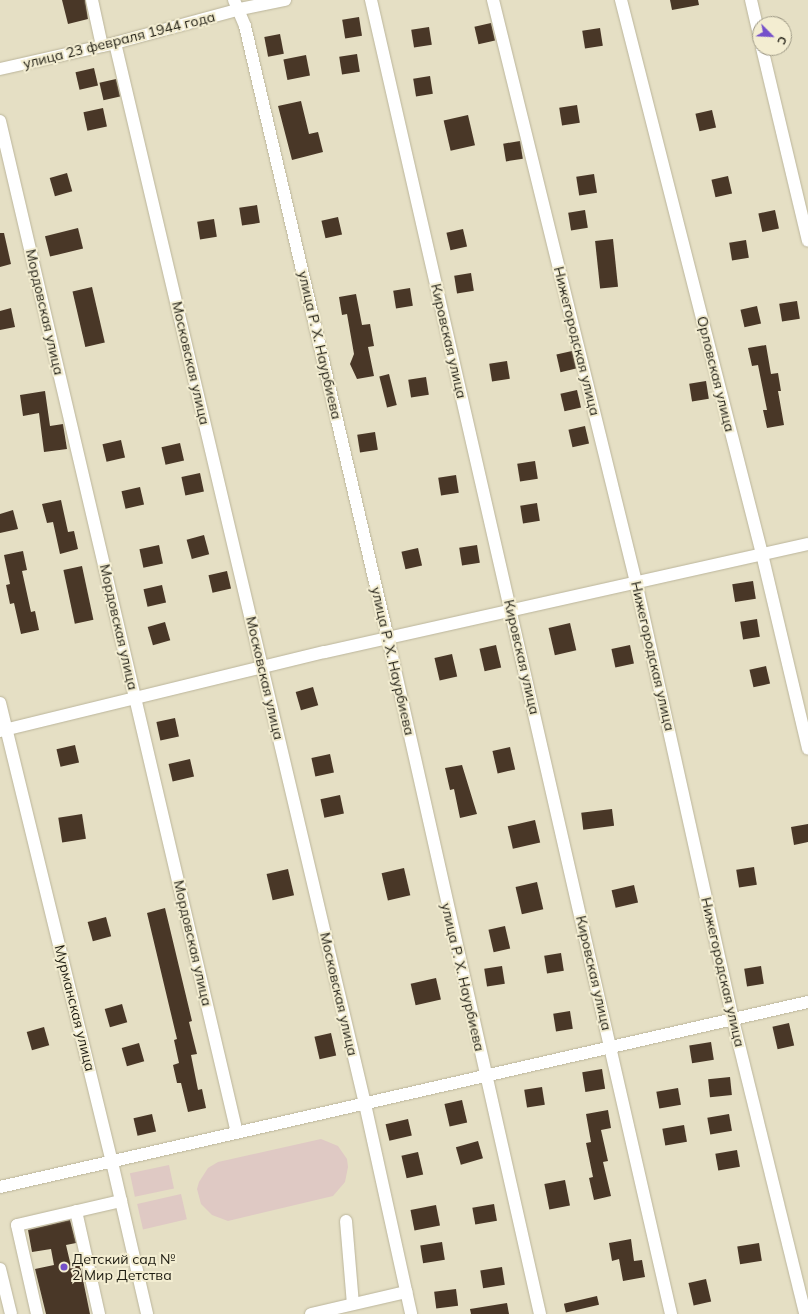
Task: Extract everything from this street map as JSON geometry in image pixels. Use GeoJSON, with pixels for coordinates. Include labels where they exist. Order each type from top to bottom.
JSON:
{"type":"FeatureCollection","features":[{"type":"Feature","properties":{"kind":"street"},"geometry":{"type":"LineString","coordinates":[[92,0],[102,46]]}},
{"type":"Feature","properties":{"kind":"street","name":"улица 23 февраля 1944 года"},"geometry":{"type":"LineString","coordinates":[[0,69],[115,43],[237,5],[285,0]]}},
{"type":"Feature","properties":{"kind":"street","name":"Кировская улица"},"geometry":{"type":"LineString","coordinates":[[371,0],[671,1314]]}},
{"type":"Feature","properties":{"kind":"street","name":"Нижегородская улица"},"geometry":{"type":"LineString","coordinates":[[493,0],[636,582],[733,1020],[805,1314]]}},
{"type":"Feature","properties":{"kind":"street","name":"Орловская улица"},"geometry":{"type":"LineString","coordinates":[[621,0],[762,554],[808,748]]}},
{"type":"Feature","properties":{"kind":"street"},"geometry":{"type":"LineString","coordinates":[[751,0],[755,16]]}},
{"type":"Feature","properties":{"kind":"street","name":"улица Р. Х. Наурбиева"},"geometry":{"type":"LineString","coordinates":[[237,5],[388,638],[540,1314]]}},
{"type":"Feature","properties":{"kind":"street","name":"Московская улица"},"geometry":{"type":"LineString","coordinates":[[115,43],[365,1104],[411,1314]]}},
{"type":"Feature","properties":{"kind":"street"},"geometry":{"type":"LineString","coordinates":[[764,56],[808,240]]}},
{"type":"Feature","properties":{"kind":"street","name":"Мордовская улица"},"geometry":{"type":"LineString","coordinates":[[0,121],[237,1133]]}},
{"type":"Feature","properties":{"kind":"street"},"geometry":{"type":"LineString","coordinates":[[3,730],[388,638],[808,544]]}},
{"type":"Feature","properties":{"kind":"street","name":"Мурманская улица"},"geometry":{"type":"LineString","coordinates":[[0,703],[3,730],[112,1162],[147,1314]]}},
{"type":"Feature","properties":{"kind":"street"},"geometry":{"type":"LineString","coordinates":[[0,1187],[808,1002]]}},
{"type":"Feature","properties":{"kind":"street"},"geometry":{"type":"LineString","coordinates":[[37,1314],[17,1225],[121,1201]]}},
{"type":"Feature","properties":{"kind":"street"},"geometry":{"type":"LineString","coordinates":[[76,1211],[99,1314]]}},
{"type":"Feature","properties":{"kind":"street"},"geometry":{"type":"LineString","coordinates":[[346,1221],[350,1308]]}},
{"type":"Feature","properties":{"kind":"street"},"geometry":{"type":"LineString","coordinates":[[0,1269],[11,1314]]}},
{"type":"Feature","properties":{"kind":"street"},"geometry":{"type":"LineString","coordinates":[[311,1314],[350,1308],[406,1292]]}},
{"type":"Feature","properties":{"kind":"shaded area"},"geometry":{"type":"Polygon","coordinates":[[[321,1139],[338,1146],[347,1159],[348,1167],[345,1182],[333,1196],[228,1221],[212,1215],[201,1204],[197,1189],[199,1182],[208,1168],[218,1162],[321,1139]]]}},
{"type":"Feature","properties":{"kind":"shaded area"},"geometry":{"type":"Polygon","coordinates":[[[169,1165],[174,1188],[135,1197],[130,1173],[169,1165]]]}},
{"type":"Feature","properties":{"kind":"shaded area"},"geometry":{"type":"Polygon","coordinates":[[[181,1194],[187,1219],[143,1229],[137,1204],[181,1194]]]}},
{"type":"Feature","properties":{"kind":"building"},"geometry":{"type":"Polygon","coordinates":[[[62,0],[85,0],[88,19],[68,24],[62,0]]]}},
{"type":"Feature","properties":{"kind":"building"},"geometry":{"type":"Polygon","coordinates":[[[670,0],[698,0],[699,5],[672,10],[670,0]]]}},
{"type":"Feature","properties":{"kind":"building"},"geometry":{"type":"Polygon","coordinates":[[[359,17],[362,36],[345,38],[342,20],[359,17]]]}},
{"type":"Feature","properties":{"kind":"building"},"geometry":{"type":"Polygon","coordinates":[[[491,23],[495,41],[478,44],[474,27],[491,23]]]}},
{"type":"Feature","properties":{"kind":"building"},"geometry":{"type":"Polygon","coordinates":[[[429,27],[432,45],[414,48],[411,30],[429,27]]]}},
{"type":"Feature","properties":{"kind":"building"},"geometry":{"type":"Polygon","coordinates":[[[600,28],[603,46],[585,49],[582,31],[600,28]]]}},
{"type":"Feature","properties":{"kind":"building"},"geometry":{"type":"Polygon","coordinates":[[[280,34],[284,54],[268,57],[264,37],[280,34]]]}},
{"type":"Feature","properties":{"kind":"building"},"geometry":{"type":"Polygon","coordinates":[[[357,54],[360,72],[342,75],[339,57],[357,54]]]}},
{"type":"Feature","properties":{"kind":"building"},"geometry":{"type":"Polygon","coordinates":[[[306,55],[310,76],[287,80],[283,59],[306,55]]]}},
{"type":"Feature","properties":{"kind":"building"},"geometry":{"type":"Polygon","coordinates":[[[94,68],[98,86],[80,90],[75,72],[94,68]]]}},
{"type":"Feature","properties":{"kind":"building"},"geometry":{"type":"Polygon","coordinates":[[[430,76],[433,94],[416,96],[413,79],[430,76]]]}},
{"type":"Feature","properties":{"kind":"building"},"geometry":{"type":"Polygon","coordinates":[[[116,79],[120,97],[103,100],[99,83],[116,79]]]}},
{"type":"Feature","properties":{"kind":"building"},"geometry":{"type":"Polygon","coordinates":[[[301,101],[309,134],[318,132],[323,152],[292,160],[278,106],[301,101]]]}},
{"type":"Feature","properties":{"kind":"building"},"geometry":{"type":"Polygon","coordinates":[[[577,105],[580,123],[562,126],[559,108],[577,105]]]}},
{"type":"Feature","properties":{"kind":"building"},"geometry":{"type":"Polygon","coordinates":[[[103,108],[107,127],[87,131],[83,112],[103,108]]]}},
{"type":"Feature","properties":{"kind":"building"},"geometry":{"type":"Polygon","coordinates":[[[712,110],[716,128],[699,131],[695,114],[712,110]]]}},
{"type":"Feature","properties":{"kind":"building"},"geometry":{"type":"Polygon","coordinates":[[[468,115],[475,145],[451,151],[444,121],[468,115]]]}},
{"type":"Feature","properties":{"kind":"building"},"geometry":{"type":"Polygon","coordinates":[[[520,141],[523,159],[506,161],[503,144],[520,141]]]}},
{"type":"Feature","properties":{"kind":"building"},"geometry":{"type":"Polygon","coordinates":[[[67,173],[72,191],[55,196],[50,178],[67,173]]]}},
{"type":"Feature","properties":{"kind":"building"},"geometry":{"type":"Polygon","coordinates":[[[594,174],[597,193],[579,196],[576,177],[594,174]]]}},
{"type":"Feature","properties":{"kind":"building"},"geometry":{"type":"Polygon","coordinates":[[[728,176],[732,194],[715,197],[711,180],[728,176]]]}},
{"type":"Feature","properties":{"kind":"building"},"geometry":{"type":"Polygon","coordinates":[[[257,205],[260,223],[242,226],[239,208],[257,205]]]}},
{"type":"Feature","properties":{"kind":"building"},"geometry":{"type":"Polygon","coordinates":[[[585,210],[588,228],[571,230],[568,213],[585,210]]]}},
{"type":"Feature","properties":{"kind":"building"},"geometry":{"type":"Polygon","coordinates":[[[775,210],[779,229],[762,232],[758,214],[775,210]]]}},
{"type":"Feature","properties":{"kind":"building"},"geometry":{"type":"Polygon","coordinates":[[[338,217],[342,235],[325,238],[321,221],[338,217]]]}},
{"type":"Feature","properties":{"kind":"building"},"geometry":{"type":"Polygon","coordinates":[[[214,219],[217,237],[200,239],[197,222],[214,219]]]}},
{"type":"Feature","properties":{"kind":"building"},"geometry":{"type":"Polygon","coordinates":[[[78,228],[83,248],[50,257],[45,236],[78,228]]]}},
{"type":"Feature","properties":{"kind":"building"},"geometry":{"type":"Polygon","coordinates":[[[463,229],[467,247],[450,250],[446,233],[463,229]]]}},
{"type":"Feature","properties":{"kind":"building"},"geometry":{"type":"Polygon","coordinates":[[[0,233],[4,233],[11,264],[0,267],[0,233]]]}},
{"type":"Feature","properties":{"kind":"building"},"geometry":{"type":"Polygon","coordinates":[[[613,239],[618,287],[600,289],[595,241],[613,239]]]}},
{"type":"Feature","properties":{"kind":"building"},"geometry":{"type":"Polygon","coordinates":[[[746,240],[749,258],[732,260],[729,243],[746,240]]]}},
{"type":"Feature","properties":{"kind":"building"},"geometry":{"type":"Polygon","coordinates":[[[471,273],[474,291],[457,293],[454,276],[471,273]]]}},
{"type":"Feature","properties":{"kind":"building"},"geometry":{"type":"Polygon","coordinates":[[[92,287],[105,343],[85,347],[73,291],[92,287]]]}},
{"type":"Feature","properties":{"kind":"building"},"geometry":{"type":"Polygon","coordinates":[[[410,288],[413,306],[396,308],[393,291],[410,288]]]}},
{"type":"Feature","properties":{"kind":"building"},"geometry":{"type":"Polygon","coordinates":[[[356,294],[362,325],[370,324],[374,346],[368,347],[374,376],[357,379],[350,364],[354,354],[347,314],[342,315],[339,297],[356,294]]]}},
{"type":"Feature","properties":{"kind":"building"},"geometry":{"type":"Polygon","coordinates":[[[797,301],[800,319],[782,322],[779,304],[797,301]]]}},
{"type":"Feature","properties":{"kind":"building"},"geometry":{"type":"Polygon","coordinates":[[[757,306],[761,324],[744,327],[740,310],[757,306]]]}},
{"type":"Feature","properties":{"kind":"building"},"geometry":{"type":"Polygon","coordinates":[[[11,308],[15,327],[0,330],[0,311],[11,308]]]}},
{"type":"Feature","properties":{"kind":"building"},"geometry":{"type":"Polygon","coordinates":[[[766,345],[771,374],[778,373],[781,391],[778,391],[784,425],[767,428],[763,410],[767,410],[758,365],[752,366],[748,348],[766,345]]]}},
{"type":"Feature","properties":{"kind":"building"},"geometry":{"type":"Polygon","coordinates":[[[572,351],[576,369],[560,372],[556,355],[572,351]]]}},
{"type":"Feature","properties":{"kind":"building"},"geometry":{"type":"Polygon","coordinates":[[[507,361],[510,379],[492,382],[489,364],[507,361]]]}},
{"type":"Feature","properties":{"kind":"building"},"geometry":{"type":"Polygon","coordinates":[[[389,374],[397,405],[387,407],[379,376],[389,374]]]}},
{"type":"Feature","properties":{"kind":"building"},"geometry":{"type":"Polygon","coordinates":[[[426,377],[429,395],[411,398],[408,380],[426,377]]]}},
{"type":"Feature","properties":{"kind":"building"},"geometry":{"type":"Polygon","coordinates":[[[706,381],[709,399],[692,401],[689,384],[706,381]]]}},
{"type":"Feature","properties":{"kind":"building"},"geometry":{"type":"Polygon","coordinates":[[[577,390],[581,408],[564,411],[560,394],[577,390]]]}},
{"type":"Feature","properties":{"kind":"building"},"geometry":{"type":"Polygon","coordinates":[[[45,391],[50,426],[63,424],[67,449],[44,452],[39,413],[23,416],[20,395],[45,391]]]}},
{"type":"Feature","properties":{"kind":"building"},"geometry":{"type":"Polygon","coordinates":[[[585,426],[589,444],[572,447],[568,430],[585,426]]]}},
{"type":"Feature","properties":{"kind":"building"},"geometry":{"type":"Polygon","coordinates":[[[375,432],[378,450],[360,453],[357,435],[375,432]]]}},
{"type":"Feature","properties":{"kind":"building"},"geometry":{"type":"Polygon","coordinates":[[[121,440],[125,458],[107,462],[102,444],[121,440]]]}},
{"type":"Feature","properties":{"kind":"building"},"geometry":{"type":"Polygon","coordinates":[[[180,443],[184,461],[166,465],[161,447],[180,443]]]}},
{"type":"Feature","properties":{"kind":"building"},"geometry":{"type":"Polygon","coordinates":[[[535,461],[538,479],[520,482],[517,464],[535,461]]]}},
{"type":"Feature","properties":{"kind":"building"},"geometry":{"type":"Polygon","coordinates":[[[200,473],[204,492],[185,496],[181,477],[200,473]]]}},
{"type":"Feature","properties":{"kind":"building"},"geometry":{"type":"Polygon","coordinates":[[[456,475],[459,493],[441,496],[438,478],[456,475]]]}},
{"type":"Feature","properties":{"kind":"building"},"geometry":{"type":"Polygon","coordinates":[[[140,487],[144,505],[126,509],[121,491],[140,487]]]}},
{"type":"Feature","properties":{"kind":"building"},"geometry":{"type":"Polygon","coordinates":[[[61,500],[68,532],[74,531],[78,549],[60,554],[53,522],[47,523],[42,504],[61,500]]]}},
{"type":"Feature","properties":{"kind":"building"},"geometry":{"type":"Polygon","coordinates":[[[537,503],[540,521],[523,523],[520,506],[537,503]]]}},
{"type":"Feature","properties":{"kind":"building"},"geometry":{"type":"Polygon","coordinates":[[[13,510],[18,529],[0,533],[0,514],[13,510]]]}},
{"type":"Feature","properties":{"kind":"building"},"geometry":{"type":"Polygon","coordinates":[[[204,535],[209,554],[192,559],[187,540],[204,535]]]}},
{"type":"Feature","properties":{"kind":"building"},"geometry":{"type":"Polygon","coordinates":[[[159,545],[163,564],[143,568],[139,549],[159,545]]]}},
{"type":"Feature","properties":{"kind":"building"},"geometry":{"type":"Polygon","coordinates":[[[477,545],[480,563],[462,566],[459,548],[477,545]]]}},
{"type":"Feature","properties":{"kind":"building"},"geometry":{"type":"Polygon","coordinates":[[[418,548],[422,566],[405,569],[401,552],[418,548]]]}},
{"type":"Feature","properties":{"kind":"building"},"geometry":{"type":"Polygon","coordinates":[[[23,551],[27,570],[22,571],[31,612],[35,611],[39,630],[21,634],[14,603],[10,604],[6,585],[10,584],[4,555],[23,551]]]}},
{"type":"Feature","properties":{"kind":"building"},"geometry":{"type":"Polygon","coordinates":[[[82,566],[93,620],[75,624],[63,570],[82,566]]]}},
{"type":"Feature","properties":{"kind":"building"},"geometry":{"type":"Polygon","coordinates":[[[227,571],[231,589],[213,593],[208,575],[227,571]]]}},
{"type":"Feature","properties":{"kind":"building"},"geometry":{"type":"Polygon","coordinates":[[[753,581],[756,599],[735,602],[732,584],[753,581]]]}},
{"type":"Feature","properties":{"kind":"building"},"geometry":{"type":"Polygon","coordinates":[[[162,585],[166,603],[148,607],[143,589],[162,585]]]}},
{"type":"Feature","properties":{"kind":"building"},"geometry":{"type":"Polygon","coordinates":[[[757,619],[760,637],[743,639],[740,622],[757,619]]]}},
{"type":"Feature","properties":{"kind":"building"},"geometry":{"type":"Polygon","coordinates":[[[165,622],[170,640],[153,645],[148,627],[165,622]]]}},
{"type":"Feature","properties":{"kind":"building"},"geometry":{"type":"Polygon","coordinates":[[[570,623],[576,650],[555,655],[549,628],[570,623]]]}},
{"type":"Feature","properties":{"kind":"building"},"geometry":{"type":"Polygon","coordinates":[[[496,645],[501,667],[485,671],[479,649],[496,645]]]}},
{"type":"Feature","properties":{"kind":"building"},"geometry":{"type":"Polygon","coordinates":[[[630,645],[634,664],[615,668],[611,649],[630,645]]]}},
{"type":"Feature","properties":{"kind":"building"},"geometry":{"type":"Polygon","coordinates":[[[452,654],[457,676],[440,680],[434,658],[452,654]]]}},
{"type":"Feature","properties":{"kind":"building"},"geometry":{"type":"Polygon","coordinates":[[[766,666],[770,684],[753,687],[749,670],[766,666]]]}},
{"type":"Feature","properties":{"kind":"building"},"geometry":{"type":"Polygon","coordinates":[[[313,687],[318,705],[301,710],[296,692],[313,687]]]}},
{"type":"Feature","properties":{"kind":"building"},"geometry":{"type":"Polygon","coordinates":[[[175,718],[179,737],[160,741],[156,722],[175,718]]]}},
{"type":"Feature","properties":{"kind":"building"},"geometry":{"type":"Polygon","coordinates":[[[75,745],[79,763],[61,767],[56,749],[75,745]]]}},
{"type":"Feature","properties":{"kind":"building"},"geometry":{"type":"Polygon","coordinates":[[[510,747],[515,769],[498,773],[492,751],[510,747]]]}},
{"type":"Feature","properties":{"kind":"building"},"geometry":{"type":"Polygon","coordinates":[[[330,754],[334,773],[315,777],[311,758],[330,754]]]}},
{"type":"Feature","properties":{"kind":"building"},"geometry":{"type":"Polygon","coordinates":[[[190,759],[194,777],[173,781],[169,764],[190,759]]]}},
{"type":"Feature","properties":{"kind":"building"},"geometry":{"type":"Polygon","coordinates":[[[462,765],[477,814],[460,818],[454,789],[450,790],[445,768],[462,765]]]}},
{"type":"Feature","properties":{"kind":"building"},"geometry":{"type":"Polygon","coordinates":[[[340,795],[344,814],[324,818],[320,799],[340,795]]]}},
{"type":"Feature","properties":{"kind":"building"},"geometry":{"type":"Polygon","coordinates":[[[612,809],[614,826],[583,830],[581,813],[612,809]]]}},
{"type":"Feature","properties":{"kind":"building"},"geometry":{"type":"Polygon","coordinates":[[[82,814],[86,839],[62,842],[58,818],[82,814]]]}},
{"type":"Feature","properties":{"kind":"building"},"geometry":{"type":"Polygon","coordinates":[[[535,820],[540,842],[513,849],[508,826],[535,820]]]}},
{"type":"Feature","properties":{"kind":"building"},"geometry":{"type":"Polygon","coordinates":[[[808,824],[808,842],[794,845],[791,827],[808,824]]]}},
{"type":"Feature","properties":{"kind":"building"},"geometry":{"type":"Polygon","coordinates":[[[754,867],[757,885],[739,888],[736,870],[754,867]]]}},
{"type":"Feature","properties":{"kind":"building"},"geometry":{"type":"Polygon","coordinates":[[[404,868],[410,895],[388,900],[382,873],[404,868]]]}},
{"type":"Feature","properties":{"kind":"building"},"geometry":{"type":"Polygon","coordinates":[[[288,869],[294,895],[273,900],[267,874],[288,869]]]}},
{"type":"Feature","properties":{"kind":"building"},"geometry":{"type":"Polygon","coordinates":[[[537,882],[543,909],[522,914],[516,887],[537,882]]]}},
{"type":"Feature","properties":{"kind":"building"},"geometry":{"type":"Polygon","coordinates":[[[634,885],[638,903],[616,908],[612,890],[634,885]]]}},
{"type":"Feature","properties":{"kind":"building"},"geometry":{"type":"Polygon","coordinates":[[[165,908],[192,1021],[189,1022],[197,1054],[191,1055],[198,1090],[202,1089],[206,1108],[188,1112],[181,1083],[177,1083],[173,1065],[179,1063],[174,1040],[177,1039],[147,913],[165,908]]]}},
{"type":"Feature","properties":{"kind":"building"},"geometry":{"type":"Polygon","coordinates":[[[106,917],[111,936],[93,941],[88,922],[106,917]]]}},
{"type":"Feature","properties":{"kind":"building"},"geometry":{"type":"Polygon","coordinates":[[[505,926],[510,948],[494,952],[488,930],[505,926]]]}},
{"type":"Feature","properties":{"kind":"building"},"geometry":{"type":"Polygon","coordinates":[[[561,953],[564,971],[547,973],[544,956],[561,953]]]}},
{"type":"Feature","properties":{"kind":"building"},"geometry":{"type":"Polygon","coordinates":[[[502,966],[505,984],[487,987],[484,969],[502,966]]]}},
{"type":"Feature","properties":{"kind":"building"},"geometry":{"type":"Polygon","coordinates":[[[761,966],[764,984],[747,986],[744,969],[761,966]]]}},
{"type":"Feature","properties":{"kind":"building"},"geometry":{"type":"Polygon","coordinates":[[[436,978],[441,999],[416,1005],[411,984],[436,978]]]}},
{"type":"Feature","properties":{"kind":"building"},"geometry":{"type":"Polygon","coordinates":[[[122,1004],[127,1022],[110,1027],[105,1009],[122,1004]]]}},
{"type":"Feature","properties":{"kind":"building"},"geometry":{"type":"Polygon","coordinates":[[[570,1011],[573,1029],[556,1031],[553,1014],[570,1011]]]}},
{"type":"Feature","properties":{"kind":"building"},"geometry":{"type":"Polygon","coordinates":[[[789,1023],[794,1045],[778,1049],[772,1027],[789,1023]]]}},
{"type":"Feature","properties":{"kind":"building"},"geometry":{"type":"Polygon","coordinates":[[[44,1027],[49,1045],[32,1050],[27,1032],[44,1027]]]}},
{"type":"Feature","properties":{"kind":"building"},"geometry":{"type":"Polygon","coordinates":[[[331,1033],[336,1055],[320,1059],[314,1037],[331,1033]]]}},
{"type":"Feature","properties":{"kind":"building"},"geometry":{"type":"Polygon","coordinates":[[[711,1042],[714,1060],[692,1063],[689,1045],[711,1042]]]}},
{"type":"Feature","properties":{"kind":"building"},"geometry":{"type":"Polygon","coordinates":[[[139,1043],[144,1061],[127,1066],[122,1048],[139,1043]]]}},
{"type":"Feature","properties":{"kind":"building"},"geometry":{"type":"Polygon","coordinates":[[[602,1069],[605,1089],[585,1092],[582,1072],[602,1069]]]}},
{"type":"Feature","properties":{"kind":"building"},"geometry":{"type":"Polygon","coordinates":[[[730,1077],[732,1095],[710,1097],[708,1079],[730,1077]]]}},
{"type":"Feature","properties":{"kind":"building"},"geometry":{"type":"Polygon","coordinates":[[[542,1087],[545,1105],[527,1108],[524,1090],[542,1087]]]}},
{"type":"Feature","properties":{"kind":"building"},"geometry":{"type":"Polygon","coordinates":[[[678,1088],[681,1105],[659,1109],[656,1092],[678,1088]]]}},
{"type":"Feature","properties":{"kind":"building"},"geometry":{"type":"Polygon","coordinates":[[[462,1100],[467,1122],[450,1126],[444,1104],[462,1100]]]}},
{"type":"Feature","properties":{"kind":"building"},"geometry":{"type":"Polygon","coordinates":[[[608,1110],[611,1128],[601,1130],[608,1161],[603,1162],[611,1196],[594,1200],[589,1178],[593,1177],[586,1143],[591,1142],[586,1114],[608,1110]]]}},
{"type":"Feature","properties":{"kind":"building"},"geometry":{"type":"Polygon","coordinates":[[[152,1114],[156,1132],[138,1136],[133,1118],[152,1114]]]}},
{"type":"Feature","properties":{"kind":"building"},"geometry":{"type":"Polygon","coordinates":[[[729,1114],[732,1131],[710,1135],[707,1118],[729,1114]]]}},
{"type":"Feature","properties":{"kind":"building"},"geometry":{"type":"Polygon","coordinates":[[[408,1119],[412,1136],[389,1141],[386,1124],[408,1119]]]}},
{"type":"Feature","properties":{"kind":"building"},"geometry":{"type":"Polygon","coordinates":[[[684,1125],[687,1142],[665,1146],[662,1129],[684,1125]]]}},
{"type":"Feature","properties":{"kind":"building"},"geometry":{"type":"Polygon","coordinates":[[[478,1141],[483,1158],[461,1165],[456,1147],[478,1141]]]}},
{"type":"Feature","properties":{"kind":"building"},"geometry":{"type":"Polygon","coordinates":[[[737,1150],[740,1167],[718,1171],[715,1154],[737,1150]]]}},
{"type":"Feature","properties":{"kind":"building"},"geometry":{"type":"Polygon","coordinates":[[[418,1152],[423,1174],[407,1178],[401,1156],[418,1152]]]}},
{"type":"Feature","properties":{"kind":"building"},"geometry":{"type":"Polygon","coordinates":[[[565,1180],[570,1206],[549,1210],[544,1184],[565,1180]]]}},
{"type":"Feature","properties":{"kind":"building"},"geometry":{"type":"Polygon","coordinates":[[[494,1204],[497,1221],[475,1225],[472,1208],[494,1204]]]}},
{"type":"Feature","properties":{"kind":"building"},"geometry":{"type":"Polygon","coordinates":[[[436,1205],[440,1226],[414,1231],[410,1210],[436,1205]]]}},
{"type":"Feature","properties":{"kind":"building","name":"Детский сад № 2 Мир Детства"},"geometry":{"type":"Polygon","coordinates":[[[70,1220],[76,1243],[66,1245],[70,1262],[79,1260],[90,1314],[46,1314],[35,1269],[54,1265],[51,1249],[32,1252],[28,1230],[70,1220]]]}},
{"type":"Feature","properties":{"kind":"building"},"geometry":{"type":"Polygon","coordinates":[[[631,1239],[634,1261],[642,1260],[645,1277],[623,1281],[619,1259],[612,1261],[609,1243],[631,1239]]]}},
{"type":"Feature","properties":{"kind":"building"},"geometry":{"type":"Polygon","coordinates":[[[442,1242],[445,1260],[423,1263],[420,1245],[442,1242]]]}},
{"type":"Feature","properties":{"kind":"building"},"geometry":{"type":"Polygon","coordinates":[[[759,1243],[762,1261],[740,1264],[737,1246],[759,1243]]]}},
{"type":"Feature","properties":{"kind":"building"},"geometry":{"type":"Polygon","coordinates":[[[502,1267],[505,1285],[483,1288],[480,1270],[502,1267]]]}},
{"type":"Feature","properties":{"kind":"building"},"geometry":{"type":"Polygon","coordinates":[[[706,1279],[711,1301],[694,1305],[688,1283],[706,1279]]]}},
{"type":"Feature","properties":{"kind":"building"},"geometry":{"type":"Polygon","coordinates":[[[456,1289],[458,1306],[436,1309],[434,1292],[456,1289]]]}},
{"type":"Feature","properties":{"kind":"building"},"geometry":{"type":"Polygon","coordinates":[[[597,1296],[599,1305],[566,1312],[564,1304],[597,1296]]]}},
{"type":"Feature","properties":{"kind":"building"},"geometry":{"type":"Polygon","coordinates":[[[507,1303],[509,1314],[471,1314],[470,1309],[507,1303]]]}},
{"type":"Feature","properties":{"kind":"place","name":"Детский сад № 2 Мир Детства"},"geometry":{"type":"Point","coordinates":[64,1267]}}]}
